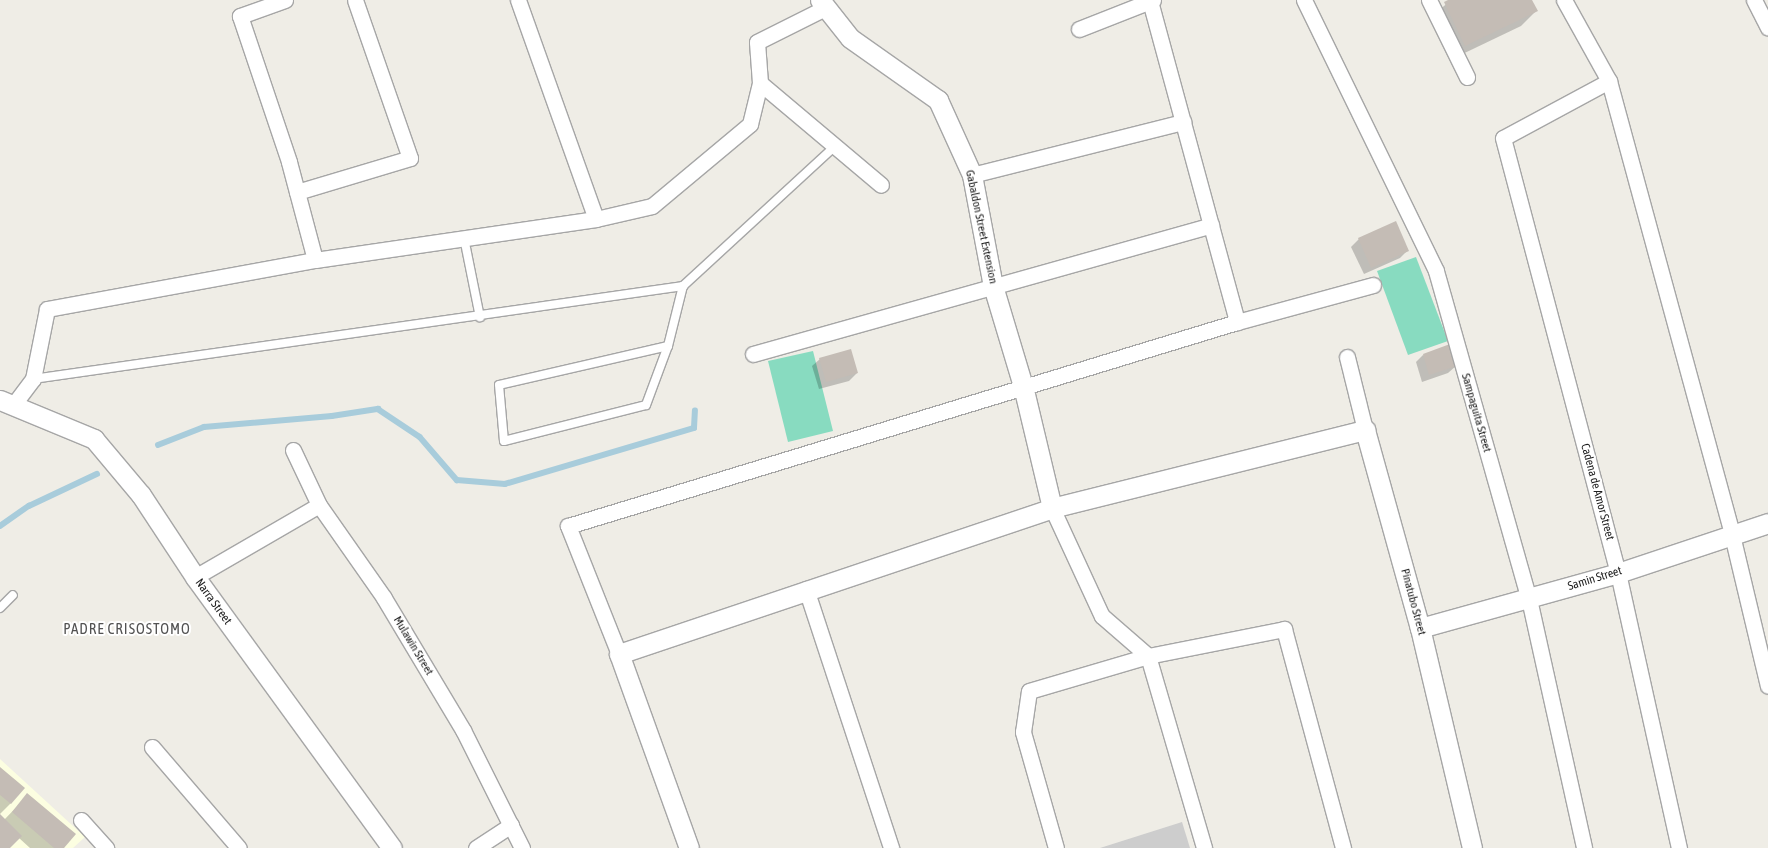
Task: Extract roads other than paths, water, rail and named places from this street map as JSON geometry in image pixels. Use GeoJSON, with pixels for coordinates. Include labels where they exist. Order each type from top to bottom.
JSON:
{"type":"FeatureCollection","features":[{"type":"Feature","properties":{"kind":"street"},"geometry":{"type":"LineString","coordinates":[[285,0],[240,16],[297,192],[315,260]]}},
{"type":"Feature","properties":{"kind":"street"},"geometry":{"type":"LineString","coordinates":[[297,192],[410,158],[355,0]]}},
{"type":"Feature","properties":{"kind":"street"},"geometry":{"type":"LineString","coordinates":[[518,0],[596,219]]}},
{"type":"Feature","properties":{"kind":"street","name":"Sampaguita Street"},"geometry":{"type":"LineString","coordinates":[[1304,0],[1436,271],[1529,599],[1584,848]]}},
{"type":"Feature","properties":{"kind":"street"},"geometry":{"type":"LineString","coordinates":[[1429,0],[1467,77]]}},
{"type":"Feature","properties":{"kind":"street"},"geometry":{"type":"LineString","coordinates":[[1564,0],[1609,81],[1732,535],[1768,686]]}},
{"type":"Feature","properties":{"kind":"street"},"geometry":{"type":"LineString","coordinates":[[1754,0],[1768,28]]}},
{"type":"Feature","properties":{"kind":"street"},"geometry":{"type":"LineString","coordinates":[[1079,29],[1151,1],[1237,322]]}},
{"type":"Feature","properties":{"kind":"street"},"geometry":{"type":"LineString","coordinates":[[7,402],[34,379],[48,309],[315,260],[596,219],[652,206],[705,164],[750,124],[760,83],[757,42],[822,4]]}},
{"type":"Feature","properties":{"kind":"street","name":"Gabaldon Street Extension"},"geometry":{"type":"LineString","coordinates":[[822,4],[850,38],[938,100],[972,174],[994,286],[1023,386],[1052,508]]}},
{"type":"Feature","properties":{"kind":"street","name":"Cadena de Amor Street"},"geometry":{"type":"LineString","coordinates":[[1609,81],[1503,138],[1618,573],[1679,848]]}},
{"type":"Feature","properties":{"kind":"street"},"geometry":{"type":"LineString","coordinates":[[760,83],[833,148],[881,185]]}},
{"type":"Feature","properties":{"kind":"street"},"geometry":{"type":"LineString","coordinates":[[972,174],[1183,122]]}},
{"type":"Feature","properties":{"kind":"street"},"geometry":{"type":"LineString","coordinates":[[753,354],[1211,226]]}},
{"type":"Feature","properties":{"kind":"street"},"geometry":{"type":"LineString","coordinates":[[689,848],[619,654],[568,526],[1237,322],[1373,286]]}},
{"type":"Feature","properties":{"kind":"street","name":"Pinatubo Street"},"geometry":{"type":"LineString","coordinates":[[1347,357],[1365,430],[1420,628],[1472,848]]}},
{"type":"Feature","properties":{"kind":"street","name":"Narra Street"},"geometry":{"type":"LineString","coordinates":[[7,402],[94,438],[141,495],[195,577],[392,848]]}},
{"type":"Feature","properties":{"kind":"street"},"geometry":{"type":"LineString","coordinates":[[619,654],[806,589],[1052,508],[1365,430]]}},
{"type":"Feature","properties":{"kind":"street","name":"Mulawin Street"},"geometry":{"type":"LineString","coordinates":[[293,450],[319,505],[384,598],[463,730],[522,848]]}},
{"type":"Feature","properties":{"kind":"street"},"geometry":{"type":"LineString","coordinates":[[195,577],[319,505]]}},
{"type":"Feature","properties":{"kind":"street"},"geometry":{"type":"LineString","coordinates":[[1052,508],[1102,616],[1148,656],[1204,848]]}},
{"type":"Feature","properties":{"kind":"street","name":"Samin Street"},"geometry":{"type":"LineString","coordinates":[[1420,628],[1618,573],[1768,523]]}},
{"type":"Feature","properties":{"kind":"street"},"geometry":{"type":"LineString","coordinates":[[806,589],[891,848]]}},
{"type":"Feature","properties":{"kind":"street"},"geometry":{"type":"LineString","coordinates":[[1056,848],[1023,732],[1029,691],[1148,656],[1284,630],[1343,848]]}},
{"type":"Feature","properties":{"kind":"street"},"geometry":{"type":"LineString","coordinates":[[152,747],[239,848]]}},
{"type":"Feature","properties":{"kind":"street"},"geometry":{"type":"LineString","coordinates":[[81,820],[106,848]]}},
{"type":"Feature","properties":{"kind":"street"},"geometry":{"type":"LineString","coordinates":[[476,848],[512,825]]}},
{"type":"Feature","properties":{"kind":"lane"},"geometry":{"type":"LineString","coordinates":[[668,346],[499,385],[504,441],[646,405],[668,346],[683,286],[833,148]]}},
{"type":"Feature","properties":{"kind":"lane"},"geometry":{"type":"LineString","coordinates":[[464,238],[480,317]]}},
{"type":"Feature","properties":{"kind":"lane"},"geometry":{"type":"LineString","coordinates":[[34,379],[480,317],[683,286]]}},
{"type":"Feature","properties":{"kind":"lane"},"geometry":{"type":"LineString","coordinates":[[0,608],[13,595]]}},
{"type":"Feature","properties":{"kind":"waterway"},"geometry":{"type":"LineString","coordinates":[[158,445],[204,427],[332,416],[378,409],[420,437],[457,480],[505,484],[694,428],[695,411]]}},
{"type":"Feature","properties":{"kind":"waterway"},"geometry":{"type":"LineString","coordinates":[[0,526],[29,506],[97,474]]}},
{"type":"Feature","properties":{"kind":"district","name":"PADRE CRISOSTOMO"},"geometry":{"type":"Point","coordinates":[127,629]}}]}
